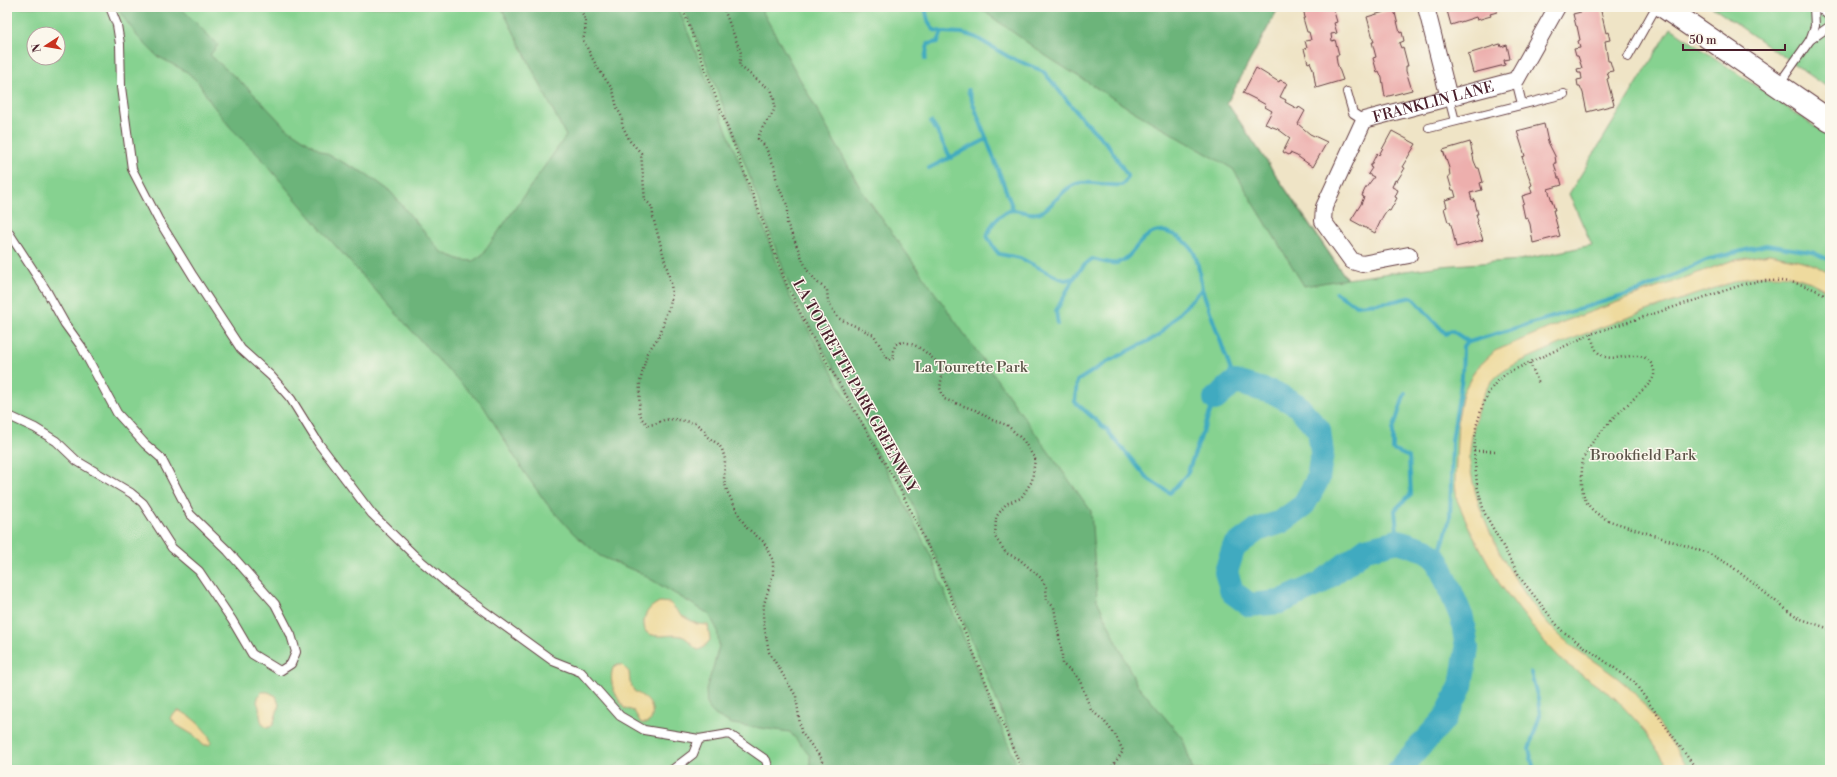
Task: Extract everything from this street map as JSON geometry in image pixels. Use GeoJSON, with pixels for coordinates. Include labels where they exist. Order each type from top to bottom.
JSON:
{"type":"FeatureCollection","features":[{"type":"Feature","properties":{"kind":"street"},"geometry":{"type":"LineString","coordinates":[[1426,7],[1449,98]]}},
{"type":"Feature","properties":{"kind":"street"},"geometry":{"type":"LineString","coordinates":[[1516,80],[1557,7]]}},
{"type":"Feature","properties":{"kind":"street"},"geometry":{"type":"LineString","coordinates":[[1664,7],[1779,84],[1830,121]]}},
{"type":"Feature","properties":{"kind":"street","name":"FRANKLIN LANE"},"geometry":{"type":"LineString","coordinates":[[1409,255],[1367,263],[1356,263],[1348,256],[1323,222],[1324,207],[1364,120],[1516,80]]}},
{"type":"Feature","properties":{"kind":"lane"},"geometry":{"type":"LineString","coordinates":[[110,7],[117,25],[119,37],[121,87],[132,169],[158,219],[241,349],[270,376],[291,399],[319,444],[372,514],[415,556],[461,594],[554,661],[581,672],[620,716],[644,730],[699,738],[729,734],[766,760],[769,770]]}},
{"type":"Feature","properties":{"kind":"lane"},"geometry":{"type":"LineString","coordinates":[[1628,57],[1656,7]]}},
{"type":"Feature","properties":{"kind":"lane"},"geometry":{"type":"LineString","coordinates":[[1779,84],[1810,40],[1815,26],[1814,7]]}},
{"type":"Feature","properties":{"kind":"lane"},"geometry":{"type":"LineString","coordinates":[[1819,7],[1830,17]]}},
{"type":"Feature","properties":{"kind":"lane"},"geometry":{"type":"LineString","coordinates":[[1810,40],[1830,26]]}},
{"type":"Feature","properties":{"kind":"lane"},"geometry":{"type":"LineString","coordinates":[[1516,80],[1522,104]]}},
{"type":"Feature","properties":{"kind":"lane"},"geometry":{"type":"LineString","coordinates":[[1347,92],[1353,113],[1364,120]]}},
{"type":"Feature","properties":{"kind":"lane"},"geometry":{"type":"LineString","coordinates":[[1429,128],[1564,94]]}},
{"type":"Feature","properties":{"kind":"lane"},"geometry":{"type":"LineString","coordinates":[[1449,98],[1455,121]]}},
{"type":"Feature","properties":{"kind":"lane"},"geometry":{"type":"LineString","coordinates":[[7,230],[46,290],[65,324],[82,346],[117,413],[144,444],[161,458],[190,514],[228,550],[276,604],[291,635],[296,652],[291,664],[280,671],[252,654],[232,620],[199,571],[172,548],[143,503],[131,493],[78,461],[56,441],[36,428],[7,415]]}},
{"type":"Feature","properties":{"kind":"lane"},"geometry":{"type":"LineString","coordinates":[[672,770],[693,754],[699,738]]}},
{"type":"Feature","properties":{"kind":"path"},"geometry":{"type":"LineString","coordinates":[[578,7],[586,20],[587,29],[583,40],[586,47],[596,67],[613,90],[617,108],[622,116],[622,125],[630,141],[641,153],[645,200],[649,203],[653,211],[671,284],[672,294],[670,306],[666,314],[660,336],[647,353],[643,368],[639,394],[639,411],[642,419],[648,425],[674,419],[695,423],[704,430],[706,436],[718,444],[722,449],[725,459],[724,480],[727,491],[743,522],[747,528],[764,542],[773,561],[773,574],[764,604],[763,619],[768,652],[796,696],[801,732],[822,760],[822,770]]}},
{"type":"Feature","properties":{"kind":"path","name":"LA TOURETTE PARK GREENWAY"},"geometry":{"type":"LineString","coordinates":[[682,7],[786,283],[809,331],[900,488],[939,569],[1022,770]]}},
{"type":"Feature","properties":{"kind":"path"},"geometry":{"type":"LineString","coordinates":[[723,7],[741,53],[739,66],[752,74],[758,83],[771,89],[776,102],[772,116],[761,128],[758,138],[765,146],[774,166],[777,183],[787,205],[787,223],[807,270],[818,283],[827,290],[828,302],[838,318],[874,336],[888,360],[894,358],[893,351],[896,344],[900,343],[912,345],[928,354],[943,369],[940,388],[944,399],[978,411],[992,420],[1007,425],[1023,440],[1035,459],[1032,481],[1021,498],[1006,504],[996,517],[995,537],[1006,553],[1019,559],[1041,578],[1046,587],[1047,601],[1054,607],[1062,654],[1062,664],[1072,671],[1080,681],[1091,710],[1104,721],[1116,736],[1123,751],[1110,770]]}},
{"type":"Feature","properties":{"kind":"path"},"geometry":{"type":"LineString","coordinates":[[1697,770],[1634,682],[1561,630],[1521,579],[1484,512],[1478,485],[1474,451],[1476,427],[1482,407],[1489,392],[1497,381],[1507,373],[1591,334],[1748,283],[1765,280],[1784,281],[1810,286],[1830,297]]}},
{"type":"Feature","properties":{"kind":"path"},"geometry":{"type":"LineString","coordinates":[[1591,334],[1595,349],[1599,354],[1605,357],[1642,356],[1652,364],[1654,370],[1654,378],[1649,384],[1609,424],[1588,448],[1582,469],[1582,487],[1585,500],[1591,509],[1601,517],[1610,521],[1708,554],[1730,565],[1788,611],[1801,619],[1830,629]]}},
{"type":"Feature","properties":{"kind":"path"},"geometry":{"type":"LineString","coordinates":[[1530,363],[1539,384]]}},
{"type":"Feature","properties":{"kind":"path"},"geometry":{"type":"LineString","coordinates":[[1474,451],[1497,451]]}},
{"type":"Feature","properties":{"kind":"green space"},"geometry":{"type":"Polygon","coordinates":[[[7,7],[1279,7],[1227,103],[1347,279],[1441,266],[1520,260],[1592,245],[1569,194],[1671,28],[1830,137],[1830,770],[7,770],[7,7]]]}},
{"type":"Feature","properties":{"kind":"green space"},"geometry":{"type":"Polygon","coordinates":[[[116,7],[180,7],[218,45],[210,55],[252,92],[285,127],[321,151],[368,175],[390,191],[441,252],[461,260],[473,261],[482,255],[566,136],[501,7],[678,7],[742,169],[789,295],[896,487],[933,560],[939,579],[1019,770],[810,770],[810,756],[790,732],[732,724],[715,715],[707,706],[706,689],[719,646],[717,629],[709,614],[640,573],[600,556],[573,533],[547,504],[524,472],[484,407],[428,349],[325,234],[261,158],[230,127],[211,103],[198,82],[187,72],[157,56],[138,37],[116,7]]]}},
{"type":"Feature","properties":{"kind":"green space","name":"La Tourette Park"},"geometry":{"type":"Polygon","coordinates":[[[684,7],[760,7],[862,191],[1091,511],[1097,600],[1136,683],[1183,739],[1193,770],[1025,770],[978,655],[911,500],[817,339],[789,285],[730,123],[684,7]]]}},
{"type":"Feature","properties":{"kind":"green space"},"geometry":{"type":"Polygon","coordinates":[[[978,7],[1279,7],[1227,103],[1346,279],[1304,286],[1233,169],[1133,111],[1046,56],[978,7]]]}},
{"type":"Feature","properties":{"kind":"green space"},"geometry":{"type":"Polygon","coordinates":[[[1712,7],[1830,7],[1830,89],[1712,7]]]}},
{"type":"Feature","properties":{"kind":"sand"},"geometry":{"type":"Polygon","coordinates":[[[1769,254],[1808,263],[1830,273],[1830,293],[1799,278],[1779,275],[1757,276],[1745,278],[1599,328],[1530,357],[1516,364],[1492,380],[1482,397],[1472,437],[1470,463],[1473,484],[1488,529],[1511,573],[1539,612],[1561,637],[1618,679],[1636,695],[1660,726],[1690,770],[1671,770],[1641,726],[1615,698],[1565,663],[1542,639],[1499,583],[1469,527],[1457,500],[1455,482],[1458,418],[1463,393],[1475,370],[1495,351],[1563,322],[1731,261],[1769,254]]]}},
{"type":"Feature","properties":{"kind":"sand"},"geometry":{"type":"Polygon","coordinates":[[[660,602],[670,603],[682,616],[697,624],[708,625],[710,640],[703,648],[698,650],[686,638],[681,636],[655,636],[646,632],[644,622],[646,614],[652,607],[660,602]]]}},
{"type":"Feature","properties":{"kind":"sand"},"geometry":{"type":"Polygon","coordinates":[[[618,665],[622,665],[629,672],[630,682],[634,691],[646,699],[651,706],[651,720],[647,723],[641,723],[634,711],[624,708],[616,694],[611,679],[613,668],[618,665]]]}},
{"type":"Feature","properties":{"kind":"sand"},"geometry":{"type":"Polygon","coordinates":[[[262,692],[268,692],[276,696],[279,705],[273,725],[268,728],[262,723],[257,702],[259,695],[262,692]]]}},
{"type":"Feature","properties":{"kind":"sand"},"geometry":{"type":"Polygon","coordinates":[[[178,711],[193,719],[203,729],[210,739],[211,743],[209,745],[203,745],[195,736],[175,724],[171,718],[178,711]]]}},
{"type":"Feature","properties":{"kind":"building"},"geometry":{"type":"Polygon","coordinates":[[[1303,7],[1333,8],[1337,22],[1334,23],[1337,33],[1331,34],[1332,41],[1335,40],[1337,47],[1339,55],[1336,55],[1337,63],[1343,80],[1316,88],[1313,69],[1310,62],[1308,63],[1304,49],[1307,48],[1305,41],[1311,40],[1303,18],[1305,18],[1303,7]]]}},
{"type":"Feature","properties":{"kind":"building"},"geometry":{"type":"Polygon","coordinates":[[[1446,7],[1503,8],[1497,9],[1497,12],[1490,14],[1491,16],[1477,20],[1476,17],[1451,25],[1446,7]]]}},
{"type":"Feature","properties":{"kind":"building"},"geometry":{"type":"Polygon","coordinates":[[[1600,7],[1606,33],[1608,32],[1610,40],[1605,41],[1608,61],[1610,61],[1613,71],[1607,72],[1609,78],[1607,79],[1614,105],[1587,112],[1583,93],[1580,86],[1578,86],[1577,80],[1582,79],[1581,73],[1578,73],[1577,69],[1582,68],[1574,49],[1580,48],[1578,41],[1580,40],[1573,14],[1600,7]]]}},
{"type":"Feature","properties":{"kind":"building"},"geometry":{"type":"Polygon","coordinates":[[[1394,9],[1400,33],[1402,32],[1404,41],[1399,43],[1401,48],[1403,47],[1408,66],[1406,66],[1406,71],[1412,90],[1385,97],[1382,78],[1379,71],[1377,72],[1373,58],[1376,57],[1372,42],[1374,42],[1367,17],[1394,9]]]}},
{"type":"Feature","properties":{"kind":"building"},"geometry":{"type":"Polygon","coordinates":[[[1500,44],[1501,47],[1507,45],[1510,59],[1504,60],[1505,65],[1473,73],[1468,54],[1500,44]]]}},
{"type":"Feature","properties":{"kind":"building"},"geometry":{"type":"Polygon","coordinates":[[[1256,68],[1279,82],[1280,80],[1287,83],[1280,97],[1286,100],[1285,102],[1305,111],[1298,124],[1310,134],[1327,142],[1313,167],[1297,156],[1290,153],[1289,155],[1283,152],[1290,138],[1278,129],[1265,124],[1272,111],[1265,107],[1266,105],[1243,93],[1256,68]]]}},
{"type":"Feature","properties":{"kind":"building"},"geometry":{"type":"Polygon","coordinates":[[[1544,124],[1548,142],[1555,156],[1556,163],[1554,163],[1558,178],[1560,178],[1562,185],[1548,189],[1555,210],[1553,210],[1560,236],[1533,243],[1530,224],[1527,217],[1525,218],[1522,204],[1524,203],[1522,196],[1532,193],[1530,186],[1532,185],[1522,157],[1525,156],[1517,131],[1544,124]]]}},
{"type":"Feature","properties":{"kind":"building"},"geometry":{"type":"Polygon","coordinates":[[[1392,131],[1416,144],[1402,167],[1405,168],[1397,181],[1395,180],[1392,187],[1398,190],[1395,197],[1397,198],[1390,211],[1387,210],[1383,216],[1375,233],[1351,220],[1361,204],[1365,189],[1374,177],[1368,174],[1372,168],[1370,167],[1377,153],[1379,155],[1392,131]]]}},
{"type":"Feature","properties":{"kind":"building"},"geometry":{"type":"Polygon","coordinates":[[[1470,142],[1474,161],[1477,168],[1479,168],[1483,182],[1480,183],[1482,190],[1470,193],[1472,200],[1474,199],[1478,214],[1476,214],[1477,222],[1483,240],[1456,247],[1452,228],[1450,222],[1448,222],[1444,208],[1447,207],[1445,200],[1456,197],[1454,190],[1452,190],[1448,176],[1450,176],[1449,168],[1443,150],[1470,142]]]}},
{"type":"Feature","properties":{"kind":"waterway"},"geometry":{"type":"LineString","coordinates":[[925,7],[928,21],[934,30],[962,33],[975,37],[1009,57],[1043,71],[1079,115],[1109,146],[1127,175],[1127,179],[1122,185],[1080,183],[1069,187],[1051,205],[1041,212],[1031,213],[1013,210],[1003,214],[993,224],[987,236],[999,254],[1020,258],[1065,280],[1074,278],[1084,265],[1092,259],[1111,263],[1122,261],[1127,258],[1145,238],[1152,233],[1160,231],[1172,234],[1181,238],[1187,243],[1192,249],[1198,263],[1202,289],[1158,336],[1107,362],[1077,381],[1075,402],[1107,430],[1147,478],[1170,493],[1187,474],[1215,399]]}},
{"type":"Feature","properties":{"kind":"waterway"},"geometry":{"type":"LineString","coordinates":[[925,59],[928,44],[938,42],[942,32]]}},
{"type":"Feature","properties":{"kind":"waterway"},"geometry":{"type":"LineString","coordinates":[[968,90],[1013,209]]}},
{"type":"Feature","properties":{"kind":"waterway"},"geometry":{"type":"LineString","coordinates":[[931,122],[951,158]]}},
{"type":"Feature","properties":{"kind":"waterway"},"geometry":{"type":"LineString","coordinates":[[929,168],[987,139]]}},
{"type":"Feature","properties":{"kind":"waterway"},"geometry":{"type":"LineString","coordinates":[[1438,561],[1450,518],[1452,440],[1462,377],[1463,346],[1469,342],[1639,291],[1706,260],[1766,245],[1812,252],[1830,260]]}},
{"type":"Feature","properties":{"kind":"waterway"},"geometry":{"type":"LineString","coordinates":[[1058,324],[1056,311],[1074,278]]}},
{"type":"Feature","properties":{"kind":"waterway"},"geometry":{"type":"LineString","coordinates":[[1202,289],[1235,382]]}},
{"type":"Feature","properties":{"kind":"waterway"},"geometry":{"type":"LineString","coordinates":[[1336,293],[1356,305],[1390,302],[1412,297],[1446,334],[1451,330],[1469,342]]}},
{"type":"Feature","properties":{"kind":"waterway"},"geometry":{"type":"LineString","coordinates":[[1215,399],[1235,382],[1275,393],[1297,405],[1319,430],[1322,453],[1318,479],[1303,506],[1281,522],[1257,530],[1234,547],[1226,572],[1232,592],[1250,605],[1280,602],[1319,584],[1366,549],[1398,541],[1426,550],[1438,561],[1462,618],[1467,648],[1461,686],[1446,717],[1399,770]]}},
{"type":"Feature","properties":{"kind":"waterway"},"geometry":{"type":"LineString","coordinates":[[1398,541],[1395,510],[1411,494],[1409,457],[1393,450],[1393,430],[1405,393]]}},
{"type":"Feature","properties":{"kind":"waterway"},"geometry":{"type":"LineString","coordinates":[[1531,673],[1538,699],[1540,715],[1529,749],[1534,770]]}},
{"type":"Feature","properties":{"kind":"park label","name":"Brookfield Park"},"geometry":{"type":"Point","coordinates":[1643,455]}}]}
